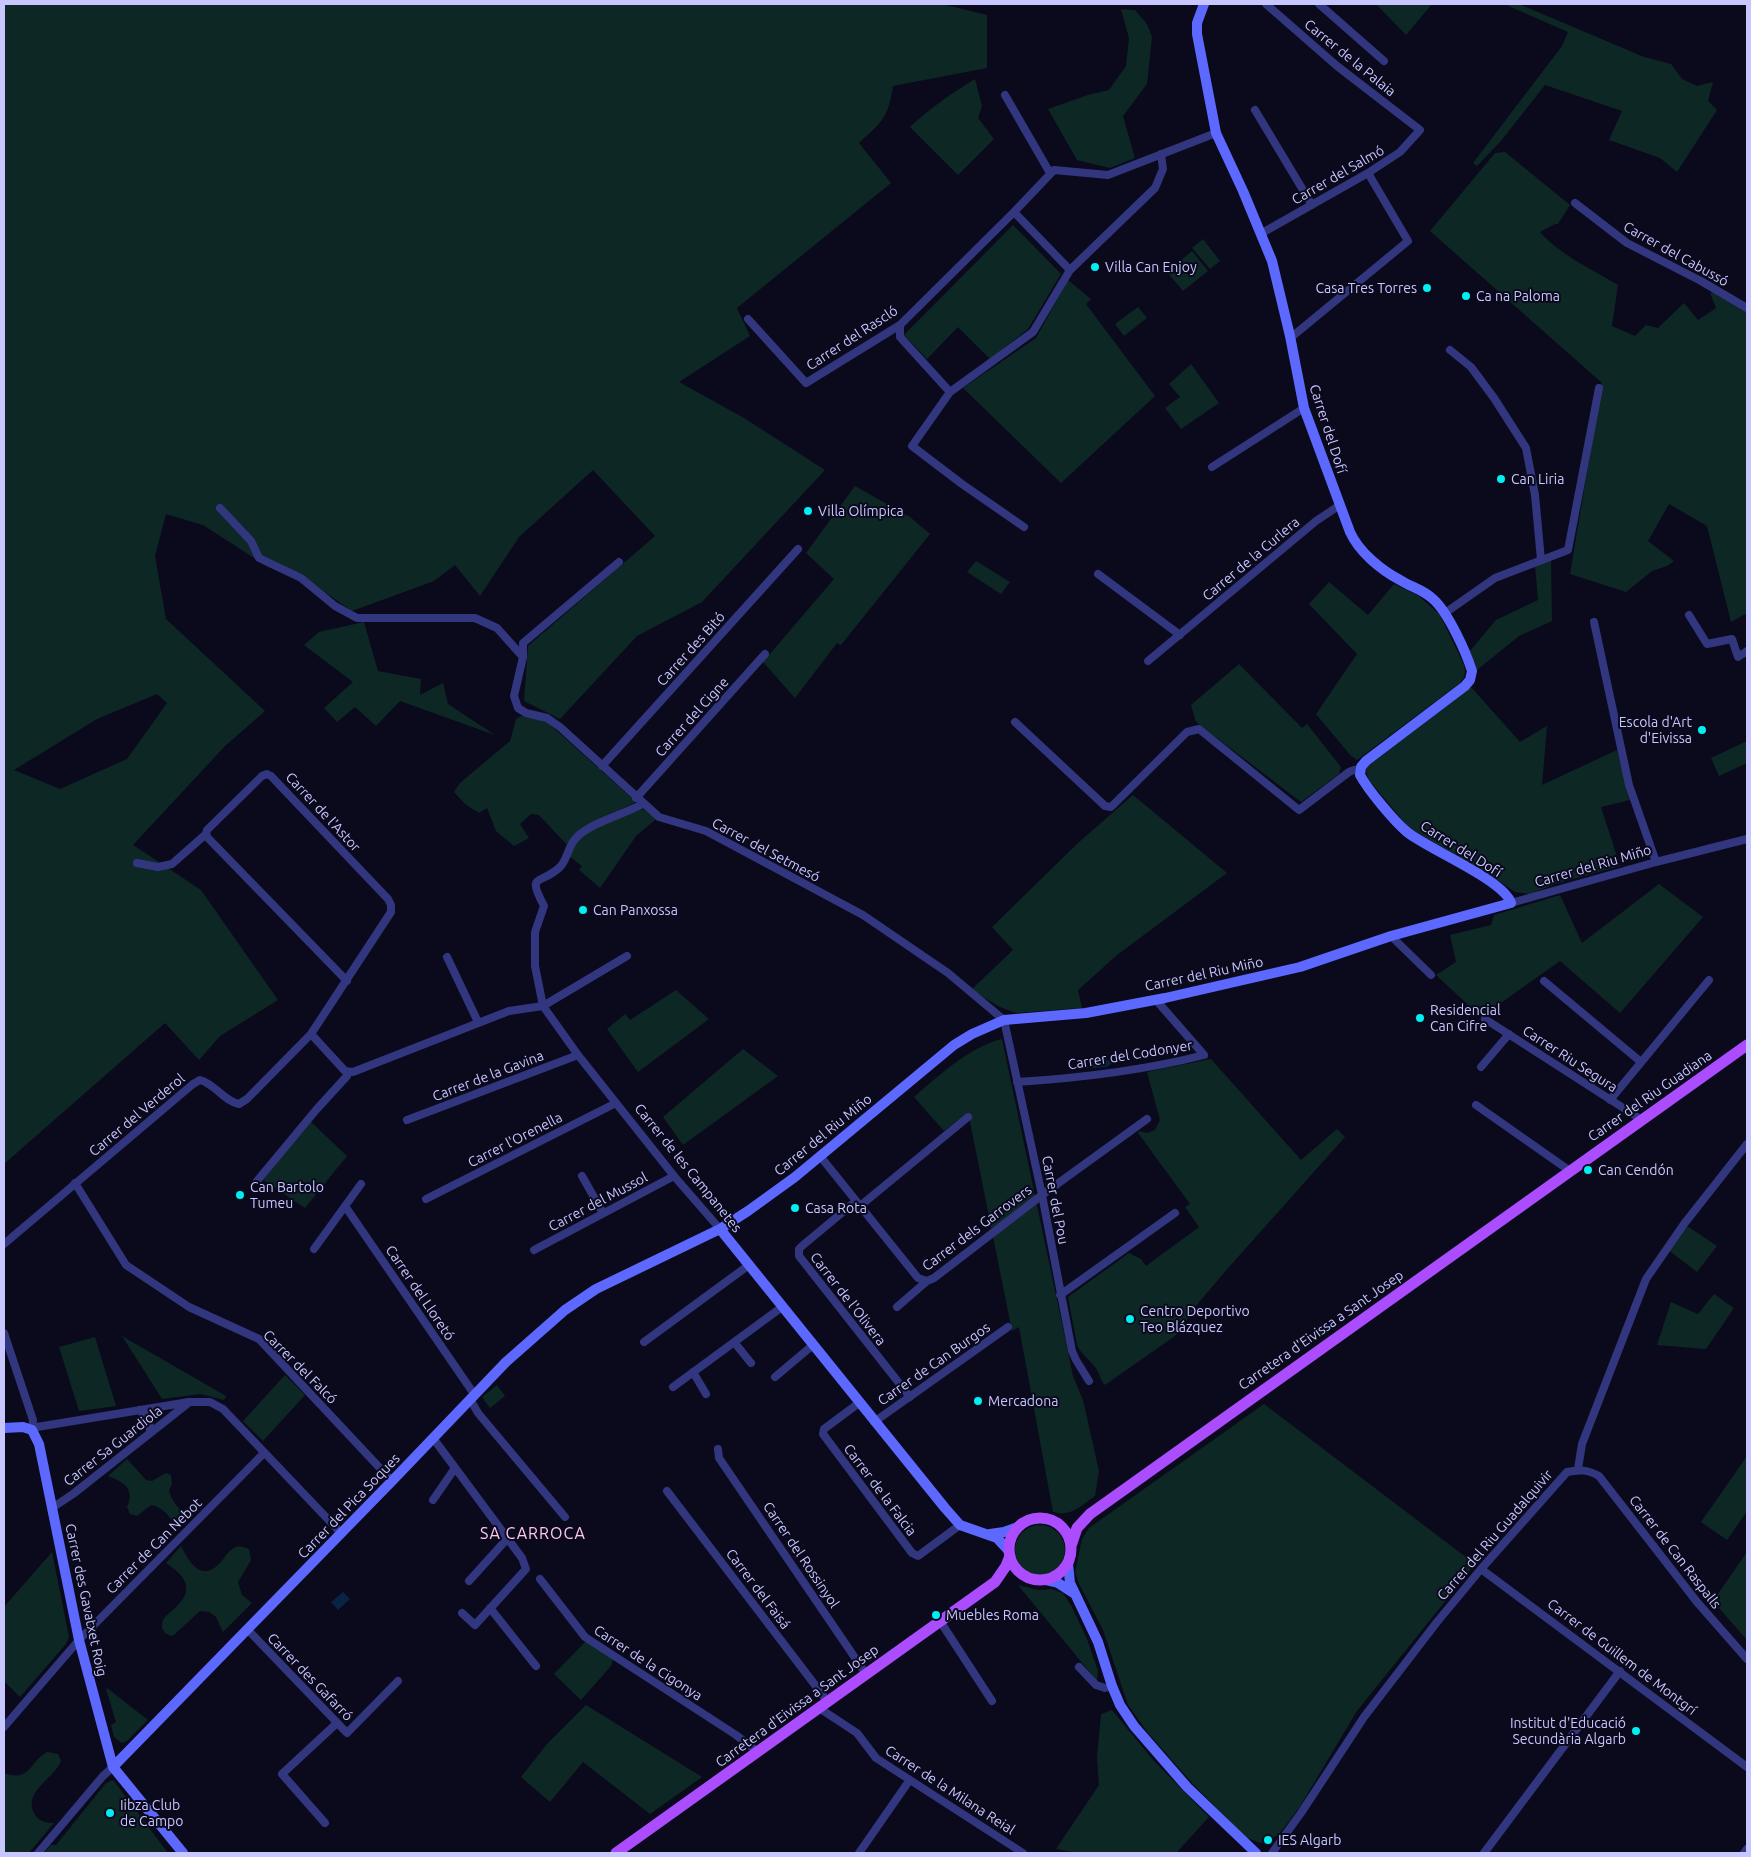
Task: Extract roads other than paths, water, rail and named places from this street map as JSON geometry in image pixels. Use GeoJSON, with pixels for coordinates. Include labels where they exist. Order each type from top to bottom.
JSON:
{"type":"FeatureCollection","features":[{"type":"Feature","properties":{"kind":"main road","name":"Carrer del Riu Guadiana"},"geometry":{"type":"LineString","coordinates":[[1570,1171],[1747,1045]]}},
{"type":"Feature","properties":{"kind":"main road","name":"Carretera d'Eivissa a Sant Josep"},"geometry":{"type":"LineString","coordinates":[[1071,1546],[1077,1528],[1090,1514],[1570,1171]]}},
{"type":"Feature","properties":{"kind":"main road","name":"Carretera d'Eivissa a Sant Josep"},"geometry":{"type":"LineString","coordinates":[[1054,1521],[1071,1521],[1090,1514]]}},
{"type":"Feature","properties":{"kind":"main road"},"geometry":{"type":"LineString","coordinates":[[1043,1518],[1054,1521],[1067,1534],[1071,1546],[1068,1562],[1060,1573],[1045,1580],[1026,1577],[1016,1569],[1009,1554],[1012,1536],[1018,1527],[1032,1519],[1043,1518]]}},
{"type":"Feature","properties":{"kind":"main road","name":"Carretera d'Eivissa a Sant Josep"},"geometry":{"type":"LineString","coordinates":[[995,1582],[1006,1566],[1009,1554]]}},
{"type":"Feature","properties":{"kind":"main road","name":"Carretera d'Eivissa a Sant Josep"},"geometry":{"type":"LineString","coordinates":[[624,1851],[995,1582],[1012,1577],[1026,1577]]}},
{"type":"Feature","properties":{"kind":"street","name":"Carrer del Dofí"},"geometry":{"type":"LineString","coordinates":[[1204,4],[1197,24],[1197,34],[1216,132],[1262,233],[1274,267],[1304,408],[1354,542],[1395,578],[1425,592],[1437,602],[1445,613],[1472,670],[1470,680],[1465,686],[1366,761],[1360,771],[1363,780],[1407,832],[1480,874],[1504,893],[1511,903]]}},
{"type":"Feature","properties":{"kind":"street","name":"Carrer de la Palaia"},"geometry":{"type":"LineString","coordinates":[[1266,4],[1337,66],[1420,130]]}},
{"type":"Feature","properties":{"kind":"street"},"geometry":{"type":"LineString","coordinates":[[1319,4],[1384,61]]}},
{"type":"Feature","properties":{"kind":"street"},"geometry":{"type":"LineString","coordinates":[[1005,96],[1050,174],[1054,170],[1108,175],[1216,132]]}},
{"type":"Feature","properties":{"kind":"street"},"geometry":{"type":"LineString","coordinates":[[1256,110],[1312,204]]}},
{"type":"Feature","properties":{"kind":"street","name":"Carrer del Salmó"},"geometry":{"type":"LineString","coordinates":[[1262,233],[1368,173],[1400,152],[1420,130]]}},
{"type":"Feature","properties":{"kind":"street"},"geometry":{"type":"LineString","coordinates":[[1024,527],[912,446],[950,392],[1033,332],[1070,270],[1155,188],[1163,169],[1161,154]]}},
{"type":"Feature","properties":{"kind":"street"},"geometry":{"type":"LineString","coordinates":[[1290,336],[1294,335],[1408,241],[1368,173]]}},
{"type":"Feature","properties":{"kind":"street","name":"Carrer del Rascló"},"geometry":{"type":"LineString","coordinates":[[748,319],[806,383],[900,325],[1050,174]]}},
{"type":"Feature","properties":{"kind":"street","name":"Carrer del Cabussó"},"geometry":{"type":"LineString","coordinates":[[1575,204],[1627,243],[1701,281],[1745,307],[1747,298]]}},
{"type":"Feature","properties":{"kind":"street"},"geometry":{"type":"LineString","coordinates":[[1014,212],[1070,270]]}},
{"type":"Feature","properties":{"kind":"street"},"geometry":{"type":"LineString","coordinates":[[900,325],[900,337],[950,392]]}},
{"type":"Feature","properties":{"kind":"street"},"geometry":{"type":"LineString","coordinates":[[1450,350],[1471,367],[1494,398],[1526,448],[1536,496],[1541,560]]}},
{"type":"Feature","properties":{"kind":"street"},"geometry":{"type":"LineString","coordinates":[[1445,613],[1495,578],[1568,550],[1599,388]]}},
{"type":"Feature","properties":{"kind":"street"},"geometry":{"type":"LineString","coordinates":[[1212,466],[1304,408]]}},
{"type":"Feature","properties":{"kind":"street","name":"Carrer de la Curlera"},"geometry":{"type":"LineString","coordinates":[[1148,662],[1316,521],[1340,505]]}},
{"type":"Feature","properties":{"kind":"street"},"geometry":{"type":"LineString","coordinates":[[220,508],[251,541],[259,558],[301,578],[335,606],[358,618],[474,618],[497,628],[523,657]]}},
{"type":"Feature","properties":{"kind":"street","name":"Carrer des Bitó"},"geometry":{"type":"LineString","coordinates":[[602,766],[798,549]]}},
{"type":"Feature","properties":{"kind":"street"},"geometry":{"type":"LineString","coordinates":[[523,657],[523,643],[619,562]]}},
{"type":"Feature","properties":{"kind":"street"},"geometry":{"type":"LineString","coordinates":[[1098,574],[1180,635]]}},
{"type":"Feature","properties":{"kind":"street"},"geometry":{"type":"LineString","coordinates":[[1689,615],[1707,644],[1732,639],[1738,657],[1747,651]]}},
{"type":"Feature","properties":{"kind":"street"},"geometry":{"type":"LineString","coordinates":[[1594,622],[1629,785],[1656,862]]}},
{"type":"Feature","properties":{"kind":"street","name":"Carrer del Cigne"},"geometry":{"type":"LineString","coordinates":[[636,798],[765,654]]}},
{"type":"Feature","properties":{"kind":"street","name":"Carrer del Setmesó"},"geometry":{"type":"LineString","coordinates":[[523,657],[514,696],[518,708],[526,713],[548,718],[659,818],[706,831],[863,915],[948,973],[1004,1020]]}},
{"type":"Feature","properties":{"kind":"street","name":"Carrer del Dofí"},"geometry":{"type":"LineString","coordinates":[[1015,722],[1105,806],[1111,807],[1187,732],[1199,729],[1299,810],[1349,772],[1354,770],[1360,771]]}},
{"type":"Feature","properties":{"kind":"street","name":"Carrer de l'Astor"},"geometry":{"type":"LineString","coordinates":[[137,864],[158,867],[172,864],[206,834],[207,830],[262,776],[267,774],[388,899],[392,906],[391,912]]}},
{"type":"Feature","properties":{"kind":"street"},"geometry":{"type":"LineString","coordinates":[[543,1006],[535,966],[535,932],[544,906],[535,889],[535,885],[564,863],[570,845],[578,836],[643,804]]}},
{"type":"Feature","properties":{"kind":"street"},"geometry":{"type":"LineString","coordinates":[[206,834],[347,981]]}},
{"type":"Feature","properties":{"kind":"street","name":"Carrer del Riu Miño"},"geometry":{"type":"LineString","coordinates":[[720,1229],[748,1212],[782,1187],[954,1045],[972,1034],[1004,1020],[1086,1013],[1156,1000],[1300,967],[1391,936],[1656,862],[1747,839]]}},
{"type":"Feature","properties":{"kind":"street","name":"Carrer del Verderol"},"geometry":{"type":"LineString","coordinates":[[4,1244],[193,1084],[200,1080],[206,1082],[233,1103],[239,1104],[247,1099],[311,1034],[391,912]]}},
{"type":"Feature","properties":{"kind":"street"},"geometry":{"type":"LineString","coordinates":[[1391,936],[1431,975]]}},
{"type":"Feature","properties":{"kind":"street"},"geometry":{"type":"LineString","coordinates":[[311,1034],[345,1071],[353,1072],[509,1011],[543,1006],[627,956]]}},
{"type":"Feature","properties":{"kind":"street"},"geometry":{"type":"LineString","coordinates":[[447,957],[478,1022]]}},
{"type":"Feature","properties":{"kind":"street"},"geometry":{"type":"LineString","coordinates":[[1610,1100],[1708,980]]}},
{"type":"Feature","properties":{"kind":"street"},"geometry":{"type":"LineString","coordinates":[[1544,981],[1641,1062]]}},
{"type":"Feature","properties":{"kind":"street","name":"Carrer del Codonyer"},"geometry":{"type":"LineString","coordinates":[[1017,1082],[1121,1072],[1204,1055],[1156,1000]]}},
{"type":"Feature","properties":{"kind":"street","name":"Carrer de les Campanetes"},"geometry":{"type":"LineString","coordinates":[[543,1006],[578,1055],[674,1176],[720,1229],[874,1422],[960,1525]]}},
{"type":"Feature","properties":{"kind":"street","name":"Carrer Riu Segura"},"geometry":{"type":"LineString","coordinates":[[1485,1019],[1642,1120]]}},
{"type":"Feature","properties":{"kind":"street","name":"Carrer del Pou"},"geometry":{"type":"LineString","coordinates":[[1004,1020],[1042,1196],[1072,1351],[1089,1381]]}},
{"type":"Feature","properties":{"kind":"street"},"geometry":{"type":"LineString","coordinates":[[1480,1067],[1509,1034]]}},
{"type":"Feature","properties":{"kind":"street","name":"Carrer de la Gavina"},"geometry":{"type":"LineString","coordinates":[[408,1120],[578,1055]]}},
{"type":"Feature","properties":{"kind":"street"},"geometry":{"type":"LineString","coordinates":[[257,1181],[348,1072]]}},
{"type":"Feature","properties":{"kind":"street","name":"Carrer l'Orenella"},"geometry":{"type":"LineString","coordinates":[[426,1199],[616,1103]]}},
{"type":"Feature","properties":{"kind":"street"},"geometry":{"type":"LineString","coordinates":[[1476,1105],[1570,1171]]}},
{"type":"Feature","properties":{"kind":"street"},"geometry":{"type":"LineString","coordinates":[[858,1203],[968,1117]]}},
{"type":"Feature","properties":{"kind":"street","name":"Carrer dels Garrovers"},"geometry":{"type":"LineString","coordinates":[[897,1307],[927,1281],[934,1278],[1147,1119]]}},
{"type":"Feature","properties":{"kind":"street"},"geometry":{"type":"LineString","coordinates":[[1578,1469],[1582,1444],[1646,1279],[1684,1224],[1747,1144]]}},
{"type":"Feature","properties":{"kind":"street"},"geometry":{"type":"LineString","coordinates":[[820,1156],[918,1278],[927,1281]]}},
{"type":"Feature","properties":{"kind":"street"},"geometry":{"type":"LineString","coordinates":[[582,1176],[603,1213]]}},
{"type":"Feature","properties":{"kind":"street","name":"Carrer del Mussol"},"geometry":{"type":"LineString","coordinates":[[534,1250],[674,1176]]}},
{"type":"Feature","properties":{"kind":"street","name":"Carrer del Falcó"},"geometry":{"type":"LineString","coordinates":[[75,1183],[126,1265],[189,1307],[259,1339],[392,1481]]}},
{"type":"Feature","properties":{"kind":"street"},"geometry":{"type":"LineString","coordinates":[[314,1249],[361,1184]]}},
{"type":"Feature","properties":{"kind":"street","name":"Carrer de l'Olivera"},"geometry":{"type":"LineString","coordinates":[[858,1203],[802,1246],[799,1249],[799,1256],[910,1397]]}},
{"type":"Feature","properties":{"kind":"street","name":"Carrer del Lloretó"},"geometry":{"type":"LineString","coordinates":[[345,1206],[472,1397],[478,1413],[566,1517]]}},
{"type":"Feature","properties":{"kind":"street"},"geometry":{"type":"LineString","coordinates":[[1060,1295],[1175,1213]]}},
{"type":"Feature","properties":{"kind":"street","name":"Carrer del Pica Soques"},"geometry":{"type":"LineString","coordinates":[[38,1853],[103,1776],[248,1630],[513,1355],[565,1310],[596,1289],[720,1229]]}},
{"type":"Feature","properties":{"kind":"street"},"geometry":{"type":"LineString","coordinates":[[644,1342],[749,1265]]}},
{"type":"Feature","properties":{"kind":"street"},"geometry":{"type":"LineString","coordinates":[[673,1387],[782,1306]]}},
{"type":"Feature","properties":{"kind":"street","name":"Carrer de Can Burgos"},"geometry":{"type":"LineString","coordinates":[[874,1422],[1008,1327]]}},
{"type":"Feature","properties":{"kind":"street","name":"Carrer des Gavatxet Roig"},"geometry":{"type":"LineString","coordinates":[[4,1333],[33,1420],[32,1430],[39,1444],[79,1640],[113,1767],[183,1853]]}},
{"type":"Feature","properties":{"kind":"street"},"geometry":{"type":"LineString","coordinates":[[734,1342],[751,1363]]}},
{"type":"Feature","properties":{"kind":"street"},"geometry":{"type":"LineString","coordinates":[[775,1377],[813,1345]]}},
{"type":"Feature","properties":{"kind":"street"},"geometry":{"type":"LineString","coordinates":[[693,1372],[706,1394]]}},
{"type":"Feature","properties":{"kind":"street"},"geometry":{"type":"LineString","coordinates":[[4,1428],[23,1427],[32,1430],[37,1427],[188,1402],[210,1402],[223,1410],[341,1533]]}},
{"type":"Feature","properties":{"kind":"street","name":"Carrer Sa Guardiola"},"geometry":{"type":"LineString","coordinates":[[52,1508],[74,1494],[188,1402]]}},
{"type":"Feature","properties":{"kind":"street","name":"Carrer de la Falcia"},"geometry":{"type":"LineString","coordinates":[[859,1402],[824,1429],[823,1434],[912,1553],[918,1556],[960,1525]]}},
{"type":"Feature","properties":{"kind":"street"},"geometry":{"type":"LineString","coordinates":[[139,1410],[149,1419],[150,1432]]}},
{"type":"Feature","properties":{"kind":"street"},"geometry":{"type":"LineString","coordinates":[[433,1438],[508,1538],[522,1558],[526,1569],[475,1625],[462,1613]]}},
{"type":"Feature","properties":{"kind":"street","name":"Carrer del Rossinyol"},"geometry":{"type":"LineString","coordinates":[[718,1449],[720,1458],[866,1674]]}},
{"type":"Feature","properties":{"kind":"street","name":"Carrer de Can Nebot"},"geometry":{"type":"LineString","coordinates":[[4,1728],[79,1640],[264,1453]]}},
{"type":"Feature","properties":{"kind":"street"},"geometry":{"type":"LineString","coordinates":[[433,1500],[456,1468]]}},
{"type":"Feature","properties":{"kind":"street","name":"Carrer del Riu Guadalquivir"},"geometry":{"type":"LineString","coordinates":[[1272,1853],[1302,1813],[1364,1717],[1437,1622],[1560,1478],[1567,1472],[1578,1469]]}},
{"type":"Feature","properties":{"kind":"street","name":"Carrer de Can Raspalls"},"geometry":{"type":"LineString","coordinates":[[1578,1469],[1588,1470],[1599,1476],[1698,1602],[1747,1659]]}},
{"type":"Feature","properties":{"kind":"street","name":"Carrer del Faisá"},"geometry":{"type":"LineString","coordinates":[[667,1491],[823,1705]]}},
{"type":"Feature","properties":{"kind":"street"},"geometry":{"type":"LineString","coordinates":[[960,1525],[989,1534],[1003,1543],[1009,1554]]}},
{"type":"Feature","properties":{"kind":"street"},"geometry":{"type":"LineString","coordinates":[[989,1534],[998,1534],[1018,1527]]}},
{"type":"Feature","properties":{"kind":"street"},"geometry":{"type":"LineString","coordinates":[[469,1581],[508,1538]]}},
{"type":"Feature","properties":{"kind":"street"},"geometry":{"type":"LineString","coordinates":[[1068,1562],[1069,1578],[1098,1642],[1120,1705],[1134,1726],[1187,1787],[1256,1853]]}},
{"type":"Feature","properties":{"kind":"street","name":"Carrer de Guillem de Montgrí"},"geometry":{"type":"LineString","coordinates":[[1481,1569],[1747,1767]]}},
{"type":"Feature","properties":{"kind":"street","name":"Carrer de la Cigonya"},"geometry":{"type":"LineString","coordinates":[[540,1579],[585,1637],[736,1735],[758,1752]]}},
{"type":"Feature","properties":{"kind":"street"},"geometry":{"type":"LineString","coordinates":[[1045,1580],[1058,1583],[1077,1597]]}},
{"type":"Feature","properties":{"kind":"street"},"geometry":{"type":"LineString","coordinates":[[490,1608],[536,1666]]}},
{"type":"Feature","properties":{"kind":"street"},"geometry":{"type":"LineString","coordinates":[[940,1621],[992,1701]]}},
{"type":"Feature","properties":{"kind":"street","name":"Carrer des Gafarró"},"geometry":{"type":"LineString","coordinates":[[248,1630],[346,1733],[398,1681]]}},
{"type":"Feature","properties":{"kind":"street"},"geometry":{"type":"LineString","coordinates":[[1079,1667],[1096,1685],[1104,1688],[1112,1686]]}},
{"type":"Feature","properties":{"kind":"street"},"geometry":{"type":"LineString","coordinates":[[1484,1853],[1620,1671]]}},
{"type":"Feature","properties":{"kind":"street","name":"Carrer de la Milana Reial"},"geometry":{"type":"LineString","coordinates":[[823,1705],[857,1734],[876,1758],[1023,1853]]}},
{"type":"Feature","properties":{"kind":"street"},"geometry":{"type":"LineString","coordinates":[[325,1824],[282,1774],[337,1723]]}},
{"type":"Feature","properties":{"kind":"street"},"geometry":{"type":"LineString","coordinates":[[859,1853],[909,1781]]}},
{"type":"Feature","properties":{"kind":"street"},"geometry":{"type":"LineString","coordinates":[[1744,1853],[1747,1849]]}},
{"type":"Feature","properties":{"kind":"water"},"geometry":{"type":"Polygon","coordinates":[[[1098,1058],[1112,1061],[1113,1063],[1106,1067],[1092,1068],[1090,1063],[1098,1058]]]}},
{"type":"Feature","properties":{"kind":"water"},"geometry":{"type":"Polygon","coordinates":[[[343,1592],[350,1599],[338,1610],[331,1602],[343,1592]]]}},
{"type":"Feature","properties":{"kind":"place","name":"Villa Can Enjoy"},"geometry":{"type":"Point","coordinates":[1095,267]}},
{"type":"Feature","properties":{"kind":"place","name":"Casa Tres Torres"},"geometry":{"type":"Point","coordinates":[1427,288]}},
{"type":"Feature","properties":{"kind":"place","name":"Ca na Paloma"},"geometry":{"type":"Point","coordinates":[1466,296]}},
{"type":"Feature","properties":{"kind":"place","name":"Can Liria"},"geometry":{"type":"Point","coordinates":[1501,479]}},
{"type":"Feature","properties":{"kind":"place","name":"Villa Olímpica"},"geometry":{"type":"Point","coordinates":[808,511]}},
{"type":"Feature","properties":{"kind":"place","name":"Escola d'Art d'Eivissa"},"geometry":{"type":"Point","coordinates":[1702,730]}},
{"type":"Feature","properties":{"kind":"place","name":"Can Panxossa"},"geometry":{"type":"Point","coordinates":[583,910]}},
{"type":"Feature","properties":{"kind":"place","name":"Residencial Can Cifre"},"geometry":{"type":"Point","coordinates":[1420,1018]}},
{"type":"Feature","properties":{"kind":"place","name":"Can Cendón"},"geometry":{"type":"Point","coordinates":[1588,1170]}},
{"type":"Feature","properties":{"kind":"place","name":"Can Bartolo Tumeu"},"geometry":{"type":"Point","coordinates":[240,1195]}},
{"type":"Feature","properties":{"kind":"place","name":"Casa Rota"},"geometry":{"type":"Point","coordinates":[795,1208]}},
{"type":"Feature","properties":{"kind":"place","name":"Centro Deportivo Teo Blázquez"},"geometry":{"type":"Point","coordinates":[1130,1319]}},
{"type":"Feature","properties":{"kind":"place","name":"Mercadona"},"geometry":{"type":"Point","coordinates":[978,1401]}},
{"type":"Feature","properties":{"kind":"place","name":"Muebles Roma"},"geometry":{"type":"Point","coordinates":[936,1615]}},
{"type":"Feature","properties":{"kind":"place","name":"Institut d'Educació Secundària Algarb"},"geometry":{"type":"Point","coordinates":[1636,1731]}},
{"type":"Feature","properties":{"kind":"place","name":"Iibza Club de Campo"},"geometry":{"type":"Point","coordinates":[110,1813]}},
{"type":"Feature","properties":{"kind":"place","name":"IES Algarb"},"geometry":{"type":"Point","coordinates":[1268,1840]}},
{"type":"Feature","properties":{"kind":"district","name":"SA CARROCA"},"geometry":{"type":"Point","coordinates":[533,1534]}}]}
